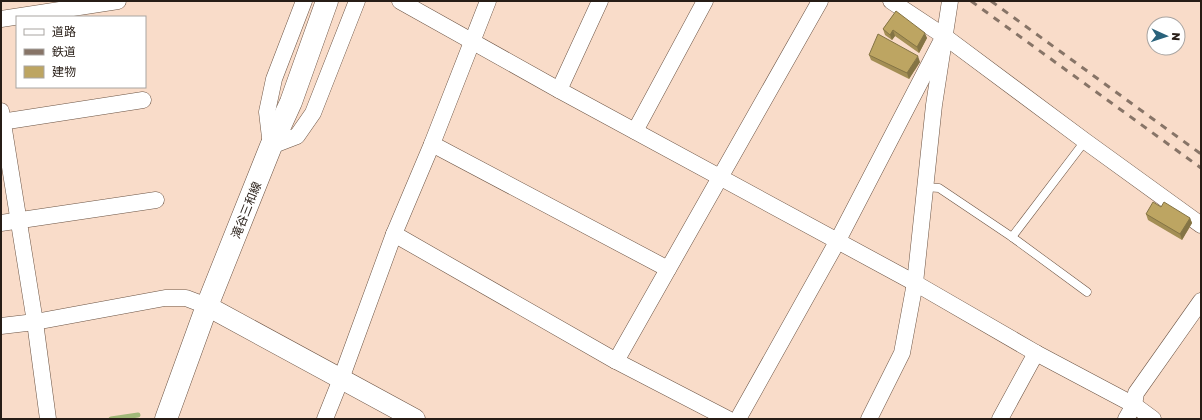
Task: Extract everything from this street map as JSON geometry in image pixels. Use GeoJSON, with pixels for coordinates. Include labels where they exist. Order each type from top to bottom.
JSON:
{"type":"FeatureCollection","features":[{"type":"Feature","properties":{"kind":"main road","name":"滝谷三和線"},"geometry":{"type":"LineString","coordinates":[[166,419],[207,306],[271,146],[291,102],[328,1]]}},
{"type":"Feature","properties":{"kind":"street"},"geometry":{"type":"LineString","coordinates":[[20,16],[118,1]]}},
{"type":"Feature","properties":{"kind":"street"},"geometry":{"type":"LineString","coordinates":[[304,1],[273,86],[267,112],[271,146],[297,136],[313,113],[357,1]]}},
{"type":"Feature","properties":{"kind":"street"},"geometry":{"type":"LineString","coordinates":[[400,1],[559,90],[722,177],[915,283],[1036,352],[1134,405],[1153,419]]}},
{"type":"Feature","properties":{"kind":"street"},"geometry":{"type":"LineString","coordinates":[[325,419],[394,234],[432,144],[488,1]]}},
{"type":"Feature","properties":{"kind":"street"},"geometry":{"type":"LineString","coordinates":[[559,90],[600,1]]}},
{"type":"Feature","properties":{"kind":"street"},"geometry":{"type":"LineString","coordinates":[[635,131],[706,1]]}},
{"type":"Feature","properties":{"kind":"street"},"geometry":{"type":"LineString","coordinates":[[616,361],[668,268],[722,177],[820,1]]}},
{"type":"Feature","properties":{"kind":"street"},"geometry":{"type":"LineString","coordinates":[[891,1],[944,36],[1084,141],[1201,225]]}},
{"type":"Feature","properties":{"kind":"street"},"geometry":{"type":"LineString","coordinates":[[869,419],[902,353],[915,283],[934,105],[950,1]]}},
{"type":"Feature","properties":{"kind":"street"},"geometry":{"type":"LineString","coordinates":[[1,19],[16,17]]}},
{"type":"Feature","properties":{"kind":"street"},"geometry":{"type":"LineString","coordinates":[[738,419],[838,242],[944,36]]}},
{"type":"Feature","properties":{"kind":"street"},"geometry":{"type":"LineString","coordinates":[[48,419],[35,322],[2,118],[143,100]]}},
{"type":"Feature","properties":{"kind":"street"},"geometry":{"type":"LineString","coordinates":[[432,144],[668,268]]}},
{"type":"Feature","properties":{"kind":"street"},"geometry":{"type":"LineString","coordinates":[[1,223],[156,200]]}},
{"type":"Feature","properties":{"kind":"street"},"geometry":{"type":"LineString","coordinates":[[394,234],[616,361],[728,419]]}},
{"type":"Feature","properties":{"kind":"street"},"geometry":{"type":"LineString","coordinates":[[1,326],[35,322],[165,298],[186,298],[207,306],[415,419]]}},
{"type":"Feature","properties":{"kind":"street"},"geometry":{"type":"LineString","coordinates":[[1126,419],[1134,405],[1136,394],[1201,301]]}},
{"type":"Feature","properties":{"kind":"street"},"geometry":{"type":"LineString","coordinates":[[1000,419],[1036,352]]}},
{"type":"Feature","properties":{"kind":"lane"},"geometry":{"type":"LineString","coordinates":[[1012,238],[1084,141]]}},
{"type":"Feature","properties":{"kind":"lane"},"geometry":{"type":"LineString","coordinates":[[925,187],[938,188],[1012,238],[1087,292]]}},
{"type":"Feature","properties":{"kind":"building"},"geometry":{"type":"Polygon","coordinates":[[[896,11],[925,33],[917,47],[893,30],[890,35],[883,29],[896,11]]]}},
{"type":"Feature","properties":{"kind":"building"},"geometry":{"type":"Polygon","coordinates":[[[878,34],[918,56],[907,73],[869,55],[878,34]]]}},
{"type":"Feature","properties":{"kind":"building"},"geometry":{"type":"Polygon","coordinates":[[[1153,202],[1161,207],[1164,202],[1190,218],[1180,234],[1146,214],[1153,202]]]}},
{"type":"Feature","properties":{"kind":"waterway"},"geometry":{"type":"LineString","coordinates":[[111,419],[138,415]]}},
{"type":"Feature","properties":{"kind":"railway"},"geometry":{"type":"LineString","coordinates":[[971,1],[1201,168]]}},
{"type":"Feature","properties":{"kind":"railway"},"geometry":{"type":"LineString","coordinates":[[991,1],[1201,154]]}}]}
